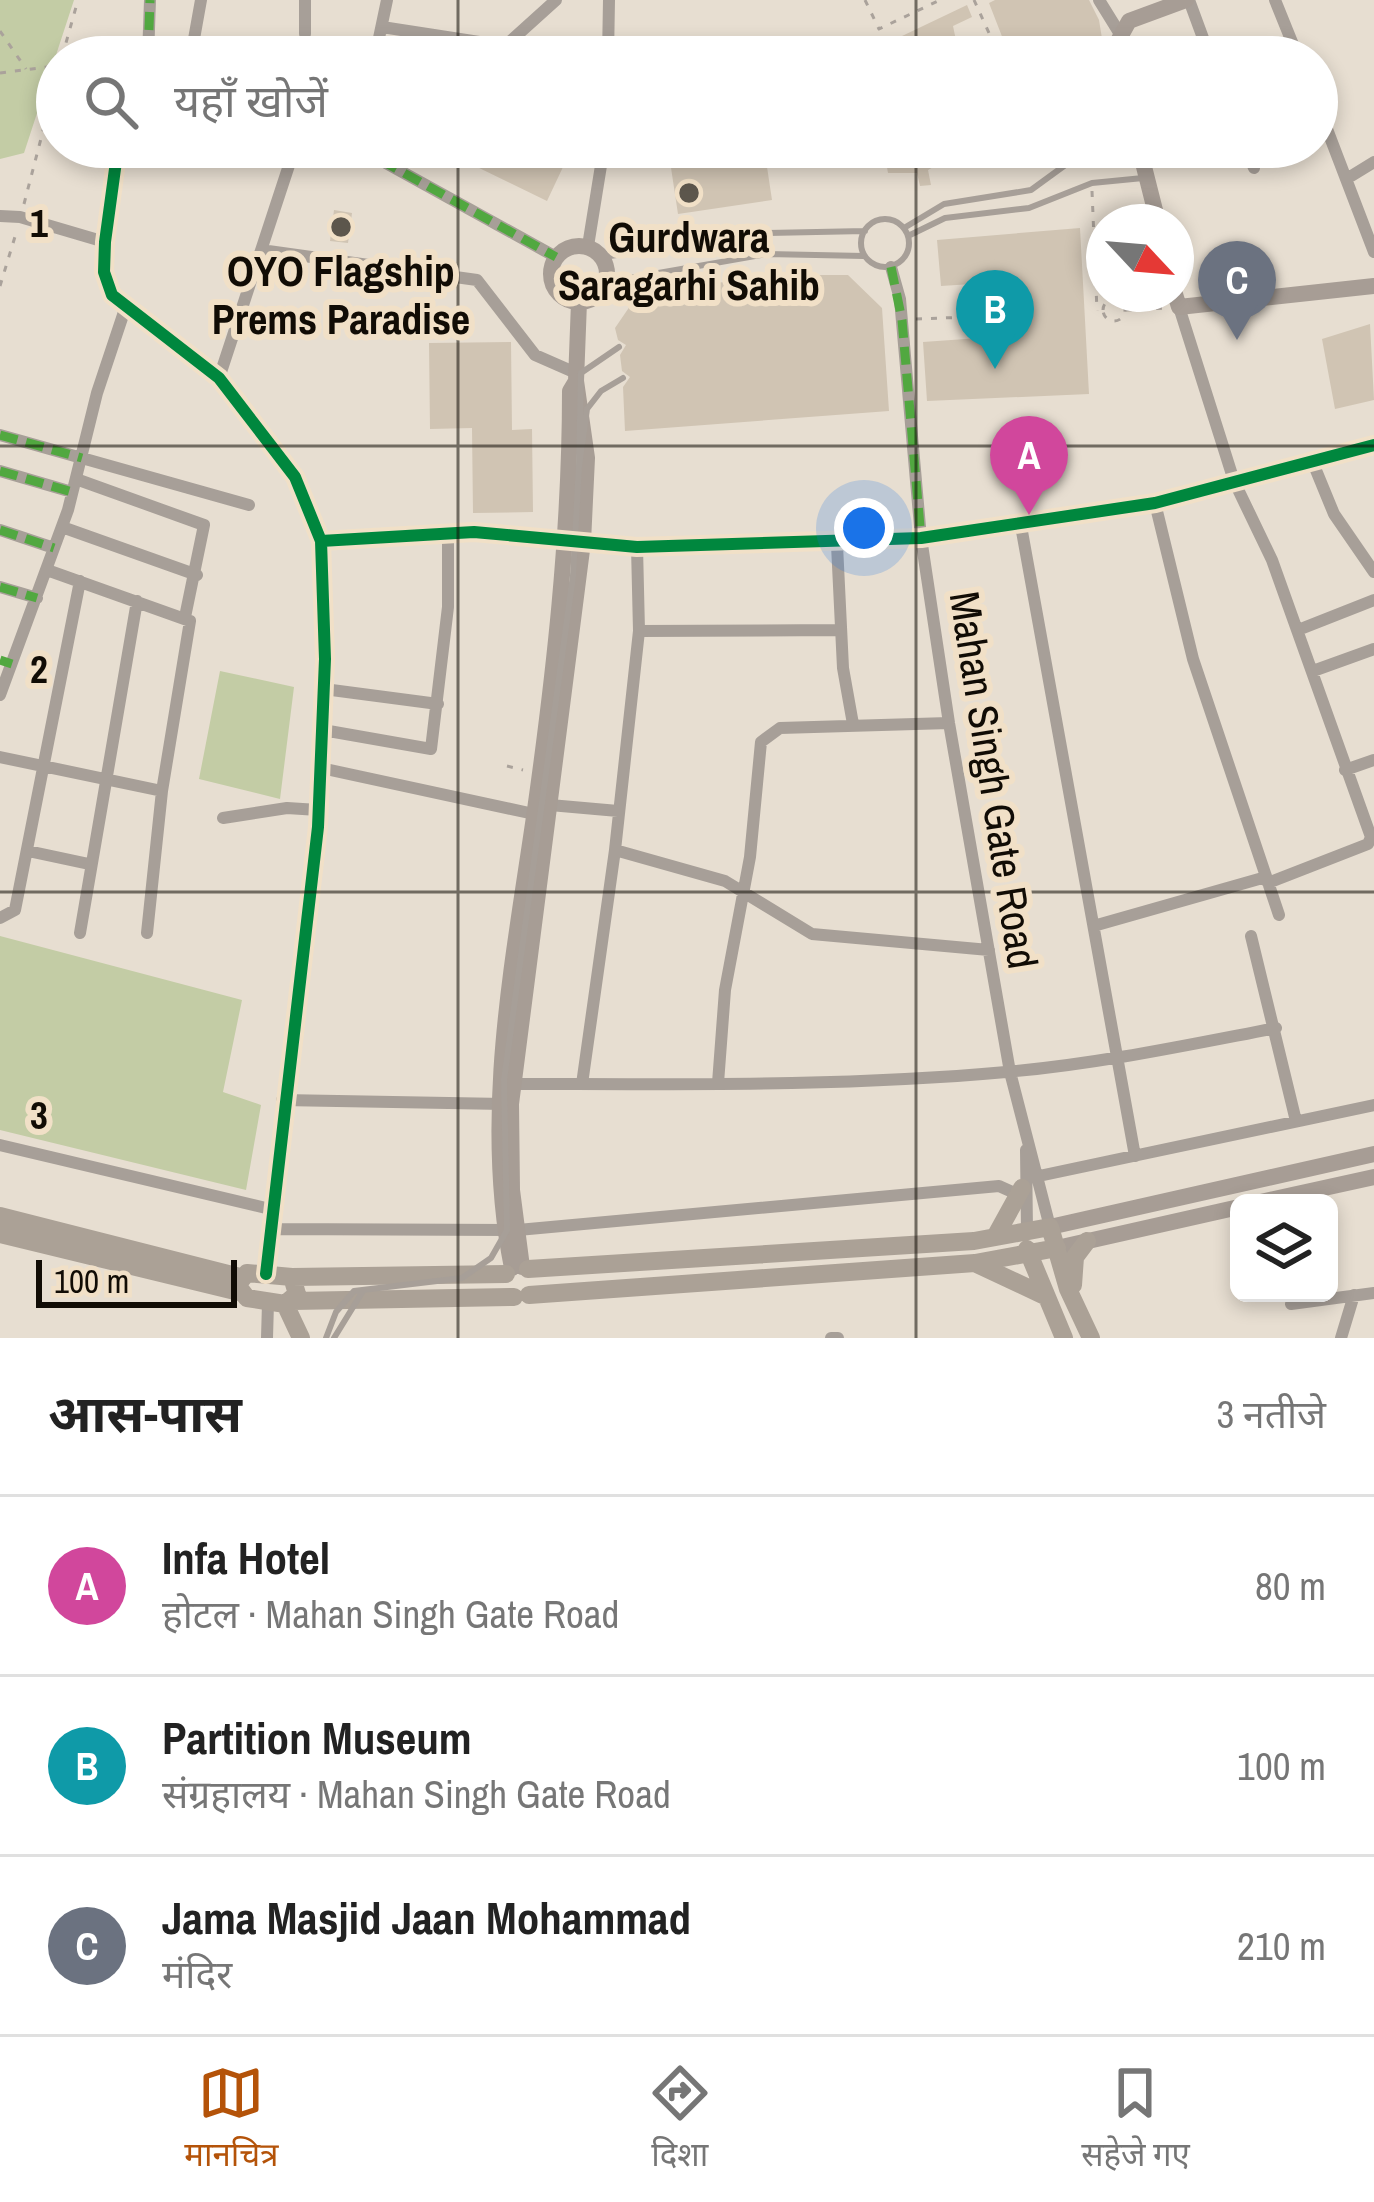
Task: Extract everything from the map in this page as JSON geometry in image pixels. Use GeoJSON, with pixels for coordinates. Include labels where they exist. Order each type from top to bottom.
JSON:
{"type":"FeatureCollection","features":[{"type":"Feature","properties":{"kind":"main road"},"geometry":{"type":"LineString","coordinates":[[995,1237],[1026,1186]]}},
{"type":"Feature","properties":{"kind":"main road"},"geometry":{"type":"LineString","coordinates":[[0,1216],[240,1285],[282,1303],[521,1296],[975,1263],[1057,1248]]}},
{"type":"Feature","properties":{"kind":"main road"},"geometry":{"type":"LineString","coordinates":[[0,1234],[240,1285],[266,1274],[517,1269],[995,1237],[1050,1227],[1091,1338]]}},
{"type":"Feature","properties":{"kind":"main road"},"geometry":{"type":"LineString","coordinates":[[1027,1231],[1028,1256],[1064,1338]]}},
{"type":"Feature","properties":{"kind":"main road"},"geometry":{"type":"LineString","coordinates":[[1077,1306],[1071,1275],[1087,1241]]}},
{"type":"Feature","properties":{"kind":"main road"},"geometry":{"type":"LineString","coordinates":[[975,1263],[1043,1295]]}},
{"type":"Feature","properties":{"kind":"main road"},"geometry":{"type":"LineString","coordinates":[[517,1269],[505,1288],[521,1296]]}},
{"type":"Feature","properties":{"kind":"main road"},"geometry":{"type":"LineString","coordinates":[[517,1269],[536,1281],[521,1296]]}},
{"type":"Feature","properties":{"kind":"main road"},"geometry":{"type":"LineString","coordinates":[[282,1303],[298,1287],[292,1277]]}},
{"type":"Feature","properties":{"kind":"main road"},"geometry":{"type":"LineString","coordinates":[[282,1303],[302,1338]]}},
{"type":"Feature","properties":{"kind":"main road"},"geometry":{"type":"LineString","coordinates":[[316,1304],[332,1338]]}},
{"type":"Feature","properties":{"kind":"street"},"geometry":{"type":"LineString","coordinates":[[149,36],[150,0]]}},
{"type":"Feature","properties":{"kind":"street"},"geometry":{"type":"LineString","coordinates":[[195,36],[201,0]]}},
{"type":"Feature","properties":{"kind":"street"},"geometry":{"type":"LineString","coordinates":[[305,0],[305,34]]}},
{"type":"Feature","properties":{"kind":"street"},"geometry":{"type":"LineString","coordinates":[[380,36],[387,0]]}},
{"type":"Feature","properties":{"kind":"street"},"geometry":{"type":"LineString","coordinates":[[516,36],[556,0]]}},
{"type":"Feature","properties":{"kind":"street"},"geometry":{"type":"LineString","coordinates":[[608,36],[609,0]]}},
{"type":"Feature","properties":{"kind":"street"},"geometry":{"type":"LineString","coordinates":[[1099,0],[1120,34],[1142,14],[1188,0],[1202,36]]}},
{"type":"Feature","properties":{"kind":"street"},"geometry":{"type":"LineString","coordinates":[[1275,0],[1290,36]]}},
{"type":"Feature","properties":{"kind":"street"},"geometry":{"type":"LineString","coordinates":[[382,27],[427,36]]}},
{"type":"Feature","properties":{"kind":"street"},"geometry":{"type":"LineString","coordinates":[[1338,154],[1374,252]]}},
{"type":"Feature","properties":{"kind":"street"},"geometry":{"type":"LineString","coordinates":[[1348,178],[1374,162]]}},
{"type":"Feature","properties":{"kind":"street"},"geometry":{"type":"LineString","coordinates":[[115,168],[104,272],[125,309],[219,378],[295,477],[321,541],[324,689],[318,810],[269,1209],[266,1274]]}},
{"type":"Feature","properties":{"kind":"street"},"geometry":{"type":"LineString","coordinates":[[219,378],[289,168]]}},
{"type":"Feature","properties":{"kind":"street"},"geometry":{"type":"LineString","coordinates":[[395,168],[556,256]]}},
{"type":"Feature","properties":{"kind":"street"},"geometry":{"type":"LineString","coordinates":[[596,252],[570,247],[556,256],[551,274],[556,290],[580,302],[596,297],[607,282],[596,252],[602,168]]}},
{"type":"Feature","properties":{"kind":"street"},"geometry":{"type":"LineString","coordinates":[[1144,168],[1154,204]]}},
{"type":"Feature","properties":{"kind":"street"},"geometry":{"type":"LineString","coordinates":[[0,216],[20,217],[105,242]]}},
{"type":"Feature","properties":{"kind":"street"},"geometry":{"type":"LineString","coordinates":[[261,250],[477,280],[535,356],[576,377]]}},
{"type":"Feature","properties":{"kind":"street","name":"Mahan Singh Gate Road"},"geometry":{"type":"LineString","coordinates":[[891,267],[902,320],[921,538],[949,723],[1026,1148],[1026,1186]]}},
{"type":"Feature","properties":{"kind":"street"},"geometry":{"type":"LineString","coordinates":[[1194,300],[1374,286]]}},
{"type":"Feature","properties":{"kind":"street"},"geometry":{"type":"LineString","coordinates":[[542,810],[539,773],[587,458],[576,377],[580,302]]}},
{"type":"Feature","properties":{"kind":"street"},"geometry":{"type":"LineString","coordinates":[[0,695],[6,662],[37,598],[62,527],[125,309]]}},
{"type":"Feature","properties":{"kind":"street"},"geometry":{"type":"LineString","coordinates":[[1097,925],[1267,880],[1370,842],[1298,630],[1234,482],[1180,312]]}},
{"type":"Feature","properties":{"kind":"street"},"geometry":{"type":"LineString","coordinates":[[0,435],[249,505]]}},
{"type":"Feature","properties":{"kind":"street"},"geometry":{"type":"LineString","coordinates":[[321,541],[448,532],[637,547],[921,538],[1155,503],[1374,445]]}},
{"type":"Feature","properties":{"kind":"street"},"geometry":{"type":"LineString","coordinates":[[1311,458],[1334,514],[1374,572]]}},
{"type":"Feature","properties":{"kind":"street"},"geometry":{"type":"LineString","coordinates":[[0,471],[74,486],[204,525],[185,617]]}},
{"type":"Feature","properties":{"kind":"street"},"geometry":{"type":"LineString","coordinates":[[1155,503],[1193,659],[1280,915]]}},
{"type":"Feature","properties":{"kind":"street"},"geometry":{"type":"LineString","coordinates":[[1021,526],[1097,925],[1135,1156]]}},
{"type":"Feature","properties":{"kind":"street"},"geometry":{"type":"LineString","coordinates":[[62,527],[197,575]]}},
{"type":"Feature","properties":{"kind":"street"},"geometry":{"type":"LineString","coordinates":[[0,530],[55,548]]}},
{"type":"Feature","properties":{"kind":"street"},"geometry":{"type":"LineString","coordinates":[[323,730],[431,749],[448,607],[448,532]]}},
{"type":"Feature","properties":{"kind":"street"},"geometry":{"type":"LineString","coordinates":[[517,1269],[504,1104],[574,542]]}},
{"type":"Feature","properties":{"kind":"street"},"geometry":{"type":"LineString","coordinates":[[837,544],[840,630],[853,724]]}},
{"type":"Feature","properties":{"kind":"street"},"geometry":{"type":"LineString","coordinates":[[582,1084],[639,631],[637,547]]}},
{"type":"Feature","properties":{"kind":"street"},"geometry":{"type":"LineString","coordinates":[[46,570],[185,617],[190,625],[162,791],[147,933]]}},
{"type":"Feature","properties":{"kind":"street"},"geometry":{"type":"LineString","coordinates":[[0,918],[15,910],[80,581]]}},
{"type":"Feature","properties":{"kind":"street"},"geometry":{"type":"LineString","coordinates":[[0,587],[37,598]]}},
{"type":"Feature","properties":{"kind":"street"},"geometry":{"type":"LineString","coordinates":[[1298,630],[1374,600]]}},
{"type":"Feature","properties":{"kind":"street"},"geometry":{"type":"LineString","coordinates":[[80,933],[137,601]]}},
{"type":"Feature","properties":{"kind":"street"},"geometry":{"type":"LineString","coordinates":[[639,631],[840,630]]}},
{"type":"Feature","properties":{"kind":"street"},"geometry":{"type":"LineString","coordinates":[[1312,671],[1374,649]]}},
{"type":"Feature","properties":{"kind":"street"},"geometry":{"type":"LineString","coordinates":[[324,689],[438,704]]}},
{"type":"Feature","properties":{"kind":"street"},"geometry":{"type":"LineString","coordinates":[[718,1083],[724,990],[744,891],[761,742],[780,728],[949,723]]}},
{"type":"Feature","properties":{"kind":"street"},"geometry":{"type":"LineString","coordinates":[[0,757],[44,770],[162,791]]}},
{"type":"Feature","properties":{"kind":"street"},"geometry":{"type":"LineString","coordinates":[[1345,770],[1374,760]]}},
{"type":"Feature","properties":{"kind":"street"},"geometry":{"type":"LineString","coordinates":[[321,768],[542,810],[618,811]]}},
{"type":"Feature","properties":{"kind":"street"},"geometry":{"type":"LineString","coordinates":[[223,818],[274,809],[318,810]]}},
{"type":"Feature","properties":{"kind":"street"},"geometry":{"type":"LineString","coordinates":[[615,850],[725,880],[812,934],[989,950]]}},
{"type":"Feature","properties":{"kind":"street"},"geometry":{"type":"LineString","coordinates":[[28,851],[89,864]]}},
{"type":"Feature","properties":{"kind":"street"},"geometry":{"type":"LineString","coordinates":[[1251,936],[1296,1121]]}},
{"type":"Feature","properties":{"kind":"street"},"geometry":{"type":"LineString","coordinates":[[506,1084],[718,1083],[1010,1072],[1120,1059],[1276,1028]]}},
{"type":"Feature","properties":{"kind":"street"},"geometry":{"type":"LineString","coordinates":[[282,1100],[504,1104]]}},
{"type":"Feature","properties":{"kind":"street"},"geometry":{"type":"LineString","coordinates":[[268,1229],[511,1230],[1026,1186],[1135,1156],[1374,1105]]}},
{"type":"Feature","properties":{"kind":"street"},"geometry":{"type":"LineString","coordinates":[[0,1145],[269,1209]]}},
{"type":"Feature","properties":{"kind":"street"},"geometry":{"type":"LineString","coordinates":[[1026,1186],[1050,1227],[1374,1154]]}},
{"type":"Feature","properties":{"kind":"street"},"geometry":{"type":"LineString","coordinates":[[1297,1194],[1374,1177]]}},
{"type":"Feature","properties":{"kind":"street"},"geometry":{"type":"LineString","coordinates":[[1026,1186],[1027,1231]]}},
{"type":"Feature","properties":{"kind":"street"},"geometry":{"type":"LineString","coordinates":[[1057,1248],[1230,1209]]}},
{"type":"Feature","properties":{"kind":"street"},"geometry":{"type":"LineString","coordinates":[[1291,1304],[1374,1293]]}},
{"type":"Feature","properties":{"kind":"street"},"geometry":{"type":"LineString","coordinates":[[1341,1338],[1354,1295]]}},
{"type":"Feature","properties":{"kind":"street"},"geometry":{"type":"LineString","coordinates":[[267,1338],[282,1303]]}},
{"type":"Feature","properties":{"kind":"lane"},"geometry":{"type":"LineString","coordinates":[[906,232],[944,204],[1031,190],[1061,168]]}},
{"type":"Feature","properties":{"kind":"lane"},"geometry":{"type":"LineString","coordinates":[[906,232],[945,218],[1029,208],[1092,183],[1147,177]]}},
{"type":"Feature","properties":{"kind":"lane"},"geometry":{"type":"LineString","coordinates":[[596,252],[768,233],[865,231],[884,219],[906,232]]}},
{"type":"Feature","properties":{"kind":"lane"},"geometry":{"type":"LineString","coordinates":[[864,256],[865,231]]}},
{"type":"Feature","properties":{"kind":"lane"},"geometry":{"type":"LineString","coordinates":[[607,282],[767,254],[864,256],[876,266],[891,267],[908,251],[906,232]]}},
{"type":"Feature","properties":{"kind":"lane"},"geometry":{"type":"LineString","coordinates":[[332,1338],[363,1291],[462,1278],[491,1258],[507,1230],[504,1080],[573,576],[581,373],[619,347]]}},
{"type":"Feature","properties":{"kind":"lane"},"geometry":{"type":"LineString","coordinates":[[579,466],[587,410],[601,391],[622,378]]}},
{"type":"Feature","properties":{"kind":"path"},"geometry":{"type":"LineString","coordinates":[[68,36],[78,0]]}},
{"type":"Feature","properties":{"kind":"path"},"geometry":{"type":"LineString","coordinates":[[865,0],[879,29],[940,0]]}},
{"type":"Feature","properties":{"kind":"path"},"geometry":{"type":"LineString","coordinates":[[974,0],[990,36]]}},
{"type":"Feature","properties":{"kind":"path"},"geometry":{"type":"LineString","coordinates":[[0,31],[27,71]]}},
{"type":"Feature","properties":{"kind":"path"},"geometry":{"type":"LineString","coordinates":[[0,73],[36,69]]}},
{"type":"Feature","properties":{"kind":"path"},"geometry":{"type":"LineString","coordinates":[[22,212],[36,158]]}},
{"type":"Feature","properties":{"kind":"path"},"geometry":{"type":"LineString","coordinates":[[1054,168],[1056,172]]}},
{"type":"Feature","properties":{"kind":"path"},"geometry":{"type":"LineString","coordinates":[[1092,183],[1093,204]]}},
{"type":"Feature","properties":{"kind":"path"},"geometry":{"type":"LineString","coordinates":[[0,286],[19,222]]}},
{"type":"Feature","properties":{"kind":"path"},"geometry":{"type":"LineString","coordinates":[[902,320],[1021,314]]}},
{"type":"Feature","properties":{"kind":"path"},"geometry":{"type":"LineString","coordinates":[[507,766],[539,773]]}},
{"type":"Feature","properties":{"kind":"green space"},"geometry":{"type":"Polygon","coordinates":[[[0,0],[74,0],[62,36],[36,36],[36,116],[24,153],[0,159],[0,0]]]}},
{"type":"Feature","properties":{"kind":"green space"},"geometry":{"type":"Polygon","coordinates":[[[220,671],[294,687],[280,799],[199,779],[220,671]]]}},
{"type":"Feature","properties":{"kind":"green space"},"geometry":{"type":"Polygon","coordinates":[[[0,936],[242,1000],[223,1092],[261,1105],[246,1190],[0,1130],[0,936]]]}},
{"type":"Feature","properties":{"kind":"building"},"geometry":{"type":"Polygon","coordinates":[[[1089,0],[1102,36],[1002,36],[989,3],[1089,0]]]}},
{"type":"Feature","properties":{"kind":"building"},"geometry":{"type":"Polygon","coordinates":[[[967,5],[972,17],[953,26],[955,36],[902,36],[967,5]]]}},
{"type":"Feature","properties":{"kind":"building"},"geometry":{"type":"Polygon","coordinates":[[[479,168],[563,168],[547,201],[479,168]]]}},
{"type":"Feature","properties":{"kind":"building"},"geometry":{"type":"Polygon","coordinates":[[[671,168],[767,168],[772,200],[678,214],[671,168]]]}},
{"type":"Feature","properties":{"kind":"building"},"geometry":{"type":"Polygon","coordinates":[[[887,168],[932,168],[931,185],[920,186],[917,173],[888,173],[887,168]]]}},
{"type":"Feature","properties":{"kind":"building","name":"OYO Flagship Prems Paradise"},"geometry":{"type":"Polygon","coordinates":[[[334,210],[352,213],[348,243],[330,241],[334,210]]]}},
{"type":"Feature","properties":{"kind":"building"},"geometry":{"type":"Polygon","coordinates":[[[1080,228],[1089,394],[927,401],[923,342],[1022,335],[1019,281],[941,286],[937,240],[1080,228]]]}},
{"type":"Feature","properties":{"kind":"building"},"geometry":{"type":"Polygon","coordinates":[[[798,275],[848,275],[882,308],[889,411],[625,431],[623,387],[630,377],[622,371],[620,355],[626,345],[618,340],[615,328],[641,290],[798,275]]]}},
{"type":"Feature","properties":{"kind":"building"},"geometry":{"type":"Polygon","coordinates":[[[1370,324],[1374,400],[1335,409],[1322,339],[1370,324]]]}},
{"type":"Feature","properties":{"kind":"building"},"geometry":{"type":"Polygon","coordinates":[[[511,342],[512,430],[532,429],[533,512],[473,513],[472,428],[430,429],[429,343],[511,342]]]}},
{"type":"Feature","properties":{"kind":"marked path"},"geometry":{"type":"LineString","coordinates":[[149,36],[150,0]]}},
{"type":"Feature","properties":{"kind":"marked path"},"geometry":{"type":"LineString","coordinates":[[395,168],[556,257]]}},
{"type":"Feature","properties":{"kind":"marked path"},"geometry":{"type":"LineString","coordinates":[[891,267],[902,320],[921,538]]}},
{"type":"Feature","properties":{"kind":"marked path"},"geometry":{"type":"LineString","coordinates":[[0,435],[82,458]]}},
{"type":"Feature","properties":{"kind":"marked path"},"geometry":{"type":"LineString","coordinates":[[0,471],[72,492]]}},
{"type":"Feature","properties":{"kind":"marked path"},"geometry":{"type":"LineString","coordinates":[[0,530],[54,548]]}},
{"type":"Feature","properties":{"kind":"marked path"},"geometry":{"type":"LineString","coordinates":[[0,587],[37,598]]}},
{"type":"Feature","properties":{"kind":"marked path"},"geometry":{"type":"LineString","coordinates":[[0,660],[12,664]]}},
{"type":"Feature","properties":{"kind":"cycle path"},"geometry":{"type":"LineString","coordinates":[[115,168],[104,272],[112,295],[219,378],[295,477],[321,541],[325,659],[318,827],[266,1274]]}},
{"type":"Feature","properties":{"kind":"cycle path"},"geometry":{"type":"LineString","coordinates":[[321,541],[474,532],[637,547],[921,538],[1155,503],[1374,445]]}},
{"type":"Feature","properties":{"kind":"place","name":"Gurdwara Saragarhi Sahib"},"geometry":{"type":"Point","coordinates":[689,193]}},
{"type":"Feature","properties":{"kind":"place","name":"OYO Flagship Prems Paradise"},"geometry":{"type":"Point","coordinates":[341,227]}},
{"type":"Feature","properties":{"kind":"place","name":"Jama Masjid Jaan Mohammad"},"geometry":{"type":"Point","coordinates":[1237,340]}},
{"type":"Feature","properties":{"kind":"place","name":"Partition Museum"},"geometry":{"type":"Point","coordinates":[995,369]}},
{"type":"Feature","properties":{"kind":"place","name":"Infa Hotel"},"geometry":{"type":"Point","coordinates":[1029,515]}}]}
